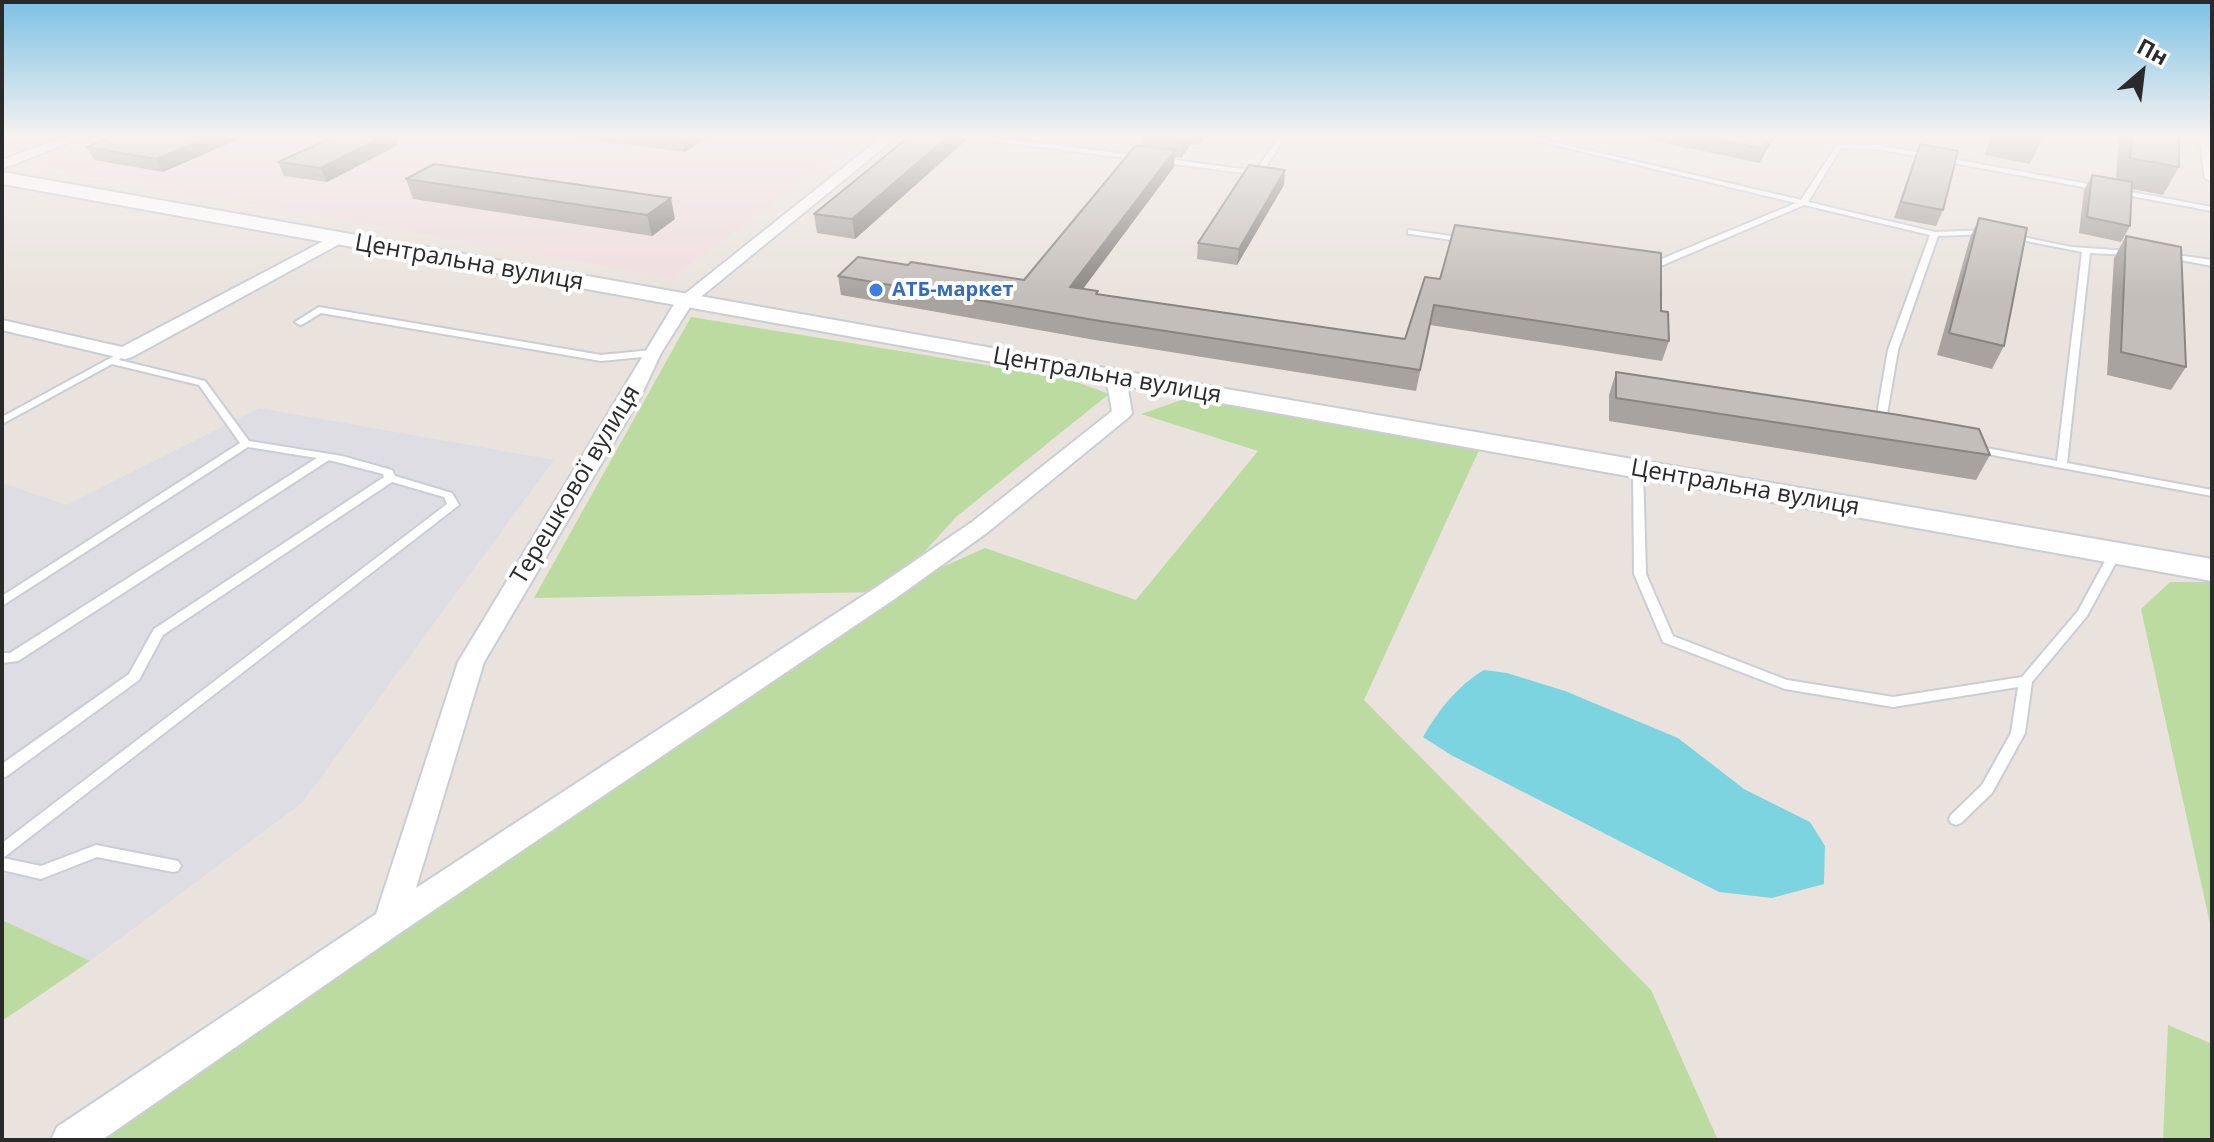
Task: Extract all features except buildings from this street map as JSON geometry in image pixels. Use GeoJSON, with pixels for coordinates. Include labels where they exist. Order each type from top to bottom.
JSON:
{"type":"FeatureCollection","features":[{"type":"Feature","properties":{"kind":"main road","name":"Центральна вулиця"},"geometry":{"type":"LineString","coordinates":[[59,188],[2212,570]]}},
{"type":"Feature","properties":{"kind":"street","name":"Терешкової вулиця"},"geometry":{"type":"LineString","coordinates":[[389,923],[471,662],[630,398],[652,353],[685,301],[826,188]]}},
{"type":"Feature","properties":{"kind":"street"},"geometry":{"type":"LineString","coordinates":[[2,325],[118,357],[337,239]]}},
{"type":"Feature","properties":{"kind":"street"},"geometry":{"type":"LineString","coordinates":[[70,1140],[980,527],[1122,413],[1116,378]]}},
{"type":"Feature","properties":{"kind":"lane"},"geometry":{"type":"LineString","coordinates":[[1741,188],[1935,234],[1991,232],[2086,250],[2181,256],[2212,263]]}},
{"type":"Feature","properties":{"kind":"lane"},"geometry":{"type":"LineString","coordinates":[[1638,264],[1653,266],[1803,203],[1812,188]]}},
{"type":"Feature","properties":{"kind":"lane"},"geometry":{"type":"LineString","coordinates":[[2100,188],[2212,209]]}},
{"type":"Feature","properties":{"kind":"lane"},"geometry":{"type":"LineString","coordinates":[[1411,232],[1471,241]]}},
{"type":"Feature","properties":{"kind":"lane"},"geometry":{"type":"LineString","coordinates":[[1894,434],[1879,431],[1893,350],[1935,234]]}},
{"type":"Feature","properties":{"kind":"lane"},"geometry":{"type":"LineString","coordinates":[[2062,464],[2086,250]]}},
{"type":"Feature","properties":{"kind":"lane"},"geometry":{"type":"LineString","coordinates":[[300,322],[319,310],[601,358],[652,353]]}},
{"type":"Feature","properties":{"kind":"lane"},"geometry":{"type":"LineString","coordinates":[[2,421],[118,357],[202,383],[246,444]]}},
{"type":"Feature","properties":{"kind":"lane"},"geometry":{"type":"LineString","coordinates":[[2,602],[246,444],[342,459],[388,472],[390,478]]}},
{"type":"Feature","properties":{"kind":"lane"},"geometry":{"type":"LineString","coordinates":[[1955,445],[2212,493]]}},
{"type":"Feature","properties":{"kind":"lane"},"geometry":{"type":"LineString","coordinates":[[2,658],[13,658],[325,458]]}},
{"type":"Feature","properties":{"kind":"lane"},"geometry":{"type":"LineString","coordinates":[[1638,469],[1640,574],[1668,639],[1785,684],[1893,702],[2026,681]]}},
{"type":"Feature","properties":{"kind":"lane"},"geometry":{"type":"LineString","coordinates":[[2,772],[134,677],[158,632],[390,478],[448,495],[453,505],[2,852]]}},
{"type":"Feature","properties":{"kind":"lane"},"geometry":{"type":"LineString","coordinates":[[1956,819],[1987,789],[2018,733],[2026,681],[2083,613],[2115,553]]}},
{"type":"Feature","properties":{"kind":"lane"},"geometry":{"type":"LineString","coordinates":[[2,864],[41,873],[96,851],[173,866]]}},
{"type":"Feature","properties":{"kind":"shaded area"},"geometry":{"type":"Polygon","coordinates":[[[163,188],[792,188],[672,278],[163,188]]]}},
{"type":"Feature","properties":{"kind":"shaded area"},"geometry":{"type":"Polygon","coordinates":[[[259,408],[554,460],[302,803],[90,961],[2,920],[2,483],[67,505],[259,408]]]}},
{"type":"Feature","properties":{"kind":"green space"},"geometry":{"type":"Polygon","coordinates":[[[691,317],[1066,378],[1109,394],[956,517],[889,591],[985,548],[1136,600],[1258,451],[1141,414],[1196,395],[1481,446],[1364,700],[1651,990],[1718,1140],[70,1140],[885,592],[534,598],[691,317]]]}},
{"type":"Feature","properties":{"kind":"green space"},"geometry":{"type":"Polygon","coordinates":[[[2170,582],[2212,582],[2212,933],[2141,609],[2170,582]]]}},
{"type":"Feature","properties":{"kind":"green space"},"geometry":{"type":"Polygon","coordinates":[[[2,920],[90,961],[2,1021],[2,920]]]}},
{"type":"Feature","properties":{"kind":"green space"},"geometry":{"type":"Polygon","coordinates":[[[2168,1025],[2212,1044],[2212,1140],[2163,1140],[2168,1025]]]}},
{"type":"Feature","properties":{"kind":"water"},"geometry":{"type":"Polygon","coordinates":[[[1484,670],[1507,673],[1565,691],[1678,738],[1744,789],[1810,822],[1825,846],[1824,884],[1772,898],[1719,892],[1451,755],[1423,737],[1449,700],[1484,670]]]}},
{"type":"Feature","properties":{"kind":"place","name":"АТБ-маркет"},"geometry":{"type":"Point","coordinates":[876,290]}}]}
